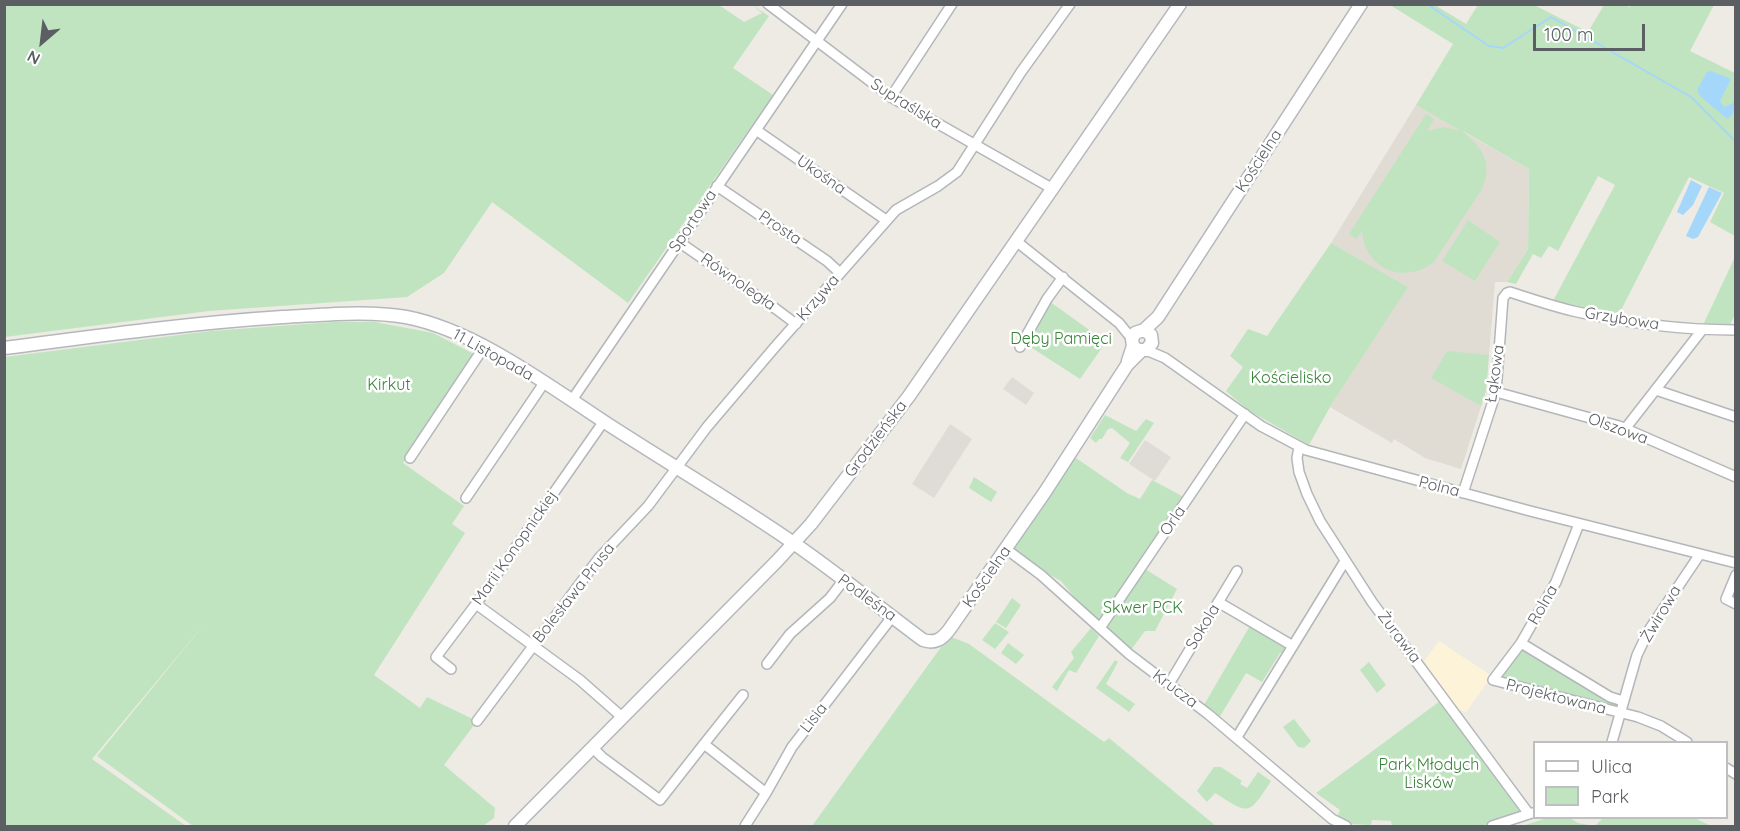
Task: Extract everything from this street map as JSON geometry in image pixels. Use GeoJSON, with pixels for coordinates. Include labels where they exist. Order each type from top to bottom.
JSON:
{"type":"FeatureCollection","features":[{"type":"Feature","properties":{"kind":"street","name":"Supraślska"},"geometry":{"type":"LineString","coordinates":[[768,4],[891,97],[1053,189]]}},
{"type":"Feature","properties":{"kind":"street","name":"Sportowa"},"geometry":{"type":"LineString","coordinates":[[572,400],[843,4]]}},
{"type":"Feature","properties":{"kind":"street"},"geometry":{"type":"LineString","coordinates":[[891,97],[952,4]]}},
{"type":"Feature","properties":{"kind":"street","name":"Krzywa"},"geometry":{"type":"LineString","coordinates":[[676,468],[707,427],[886,220],[896,210],[938,186],[957,172],[1021,72],[1070,4]]}},
{"type":"Feature","properties":{"kind":"street","name":"Grodzieńska"},"geometry":{"type":"LineString","coordinates":[[515,826],[793,543],[823,508],[909,396],[1180,4]]}},
{"type":"Feature","properties":{"kind":"street","name":"Kościelna"},"geometry":{"type":"LineString","coordinates":[[944,637],[1064,464],[1361,4]]}},
{"type":"Feature","properties":{"kind":"street","name":"Ukośna"},"geometry":{"type":"LineString","coordinates":[[756,130],[886,220]]}},
{"type":"Feature","properties":{"kind":"street","name":"Prosta"},"geometry":{"type":"LineString","coordinates":[[717,186],[827,261],[840,273]]}},
{"type":"Feature","properties":{"kind":"street","name":"Polna"},"geometry":{"type":"LineString","coordinates":[[1016,241],[1142,341],[1161,352],[1165,358],[1276,436],[1299,447],[1323,456],[1579,524],[1736,563]]}},
{"type":"Feature","properties":{"kind":"street","name":"Równoległa"},"geometry":{"type":"LineString","coordinates":[[679,242],[796,324]]}},
{"type":"Feature","properties":{"kind":"street"},"geometry":{"type":"LineString","coordinates":[[1020,347],[1047,299],[1064,277]]}},
{"type":"Feature","properties":{"kind":"street","name":"Grzybowa"},"geometry":{"type":"LineString","coordinates":[[1510,292],[1571,311],[1618,320],[1702,330],[1736,330]]}},
{"type":"Feature","properties":{"kind":"street","name":"Łąkowa"},"geometry":{"type":"LineString","coordinates":[[1463,493],[1496,392],[1503,298],[1510,292]]}},
{"type":"Feature","properties":{"kind":"street","name":"11 Listopada"},"geometry":{"type":"LineString","coordinates":[[4,348],[241,320],[313,315],[380,314],[406,317],[433,324],[484,346],[793,543]]}},
{"type":"Feature","properties":{"kind":"street"},"geometry":{"type":"LineString","coordinates":[[1625,429],[1702,330]]}},
{"type":"Feature","properties":{"kind":"street"},"geometry":{"type":"LineString","coordinates":[[410,458],[484,346]]}},
{"type":"Feature","properties":{"kind":"street"},"geometry":{"type":"LineString","coordinates":[[465,498],[544,383]]}},
{"type":"Feature","properties":{"kind":"street"},"geometry":{"type":"LineString","coordinates":[[1656,390],[1736,417]]}},
{"type":"Feature","properties":{"kind":"street","name":"Olszowa"},"geometry":{"type":"LineString","coordinates":[[1496,392],[1625,429],[1736,477]]}},
{"type":"Feature","properties":{"kind":"street","name":"Orla"},"geometry":{"type":"LineString","coordinates":[[1100,628],[1245,414]]}},
{"type":"Feature","properties":{"kind":"street","name":"Marii Konopnickiej"},"geometry":{"type":"LineString","coordinates":[[451,669],[436,657],[604,422]]}},
{"type":"Feature","properties":{"kind":"street","name":"Żurawia"},"geometry":{"type":"LineString","coordinates":[[1299,447],[1297,465],[1307,494],[1320,521],[1345,561],[1372,602],[1532,813]]}},
{"type":"Feature","properties":{"kind":"street","name":"Bolesława Prusa"},"geometry":{"type":"LineString","coordinates":[[477,721],[599,558],[648,506],[676,468]]}},
{"type":"Feature","properties":{"kind":"street","name":"Rolna"},"geometry":{"type":"LineString","coordinates":[[1493,680],[1521,644],[1556,582],[1579,524]]}},
{"type":"Feature","properties":{"kind":"street","name":"Podleśna"},"geometry":{"type":"LineString","coordinates":[[793,543],[923,640],[935,641],[944,637]]}},
{"type":"Feature","properties":{"kind":"street","name":"Krucza"},"geometry":{"type":"LineString","coordinates":[[1006,549],[1041,575],[1129,654],[1237,737],[1332,819],[1346,826]]}},
{"type":"Feature","properties":{"kind":"street","name":"Żwirowa"},"geometry":{"type":"LineString","coordinates":[[1612,741],[1637,656],[1649,630],[1700,554]]}},
{"type":"Feature","properties":{"kind":"street"},"geometry":{"type":"LineString","coordinates":[[1237,737],[1345,561]]}},
{"type":"Feature","properties":{"kind":"street","name":"Sokola"},"geometry":{"type":"LineString","coordinates":[[1169,684],[1237,571]]}},
{"type":"Feature","properties":{"kind":"street"},"geometry":{"type":"LineString","coordinates":[[1736,575],[1726,598],[1736,604]]}},
{"type":"Feature","properties":{"kind":"street"},"geometry":{"type":"LineString","coordinates":[[767,664],[790,634],[830,598],[843,581]]}},
{"type":"Feature","properties":{"kind":"street"},"geometry":{"type":"LineString","coordinates":[[1218,602],[1293,646]]}},
{"type":"Feature","properties":{"kind":"street"},"geometry":{"type":"LineString","coordinates":[[476,604],[580,680],[622,717]]}},
{"type":"Feature","properties":{"kind":"street","name":"Lisia"},"geometry":{"type":"LineString","coordinates":[[745,826],[792,747],[892,617]]}},
{"type":"Feature","properties":{"kind":"street"},"geometry":{"type":"LineString","coordinates":[[1521,644],[1610,697],[1623,700]]}},
{"type":"Feature","properties":{"kind":"street","name":"Projektowana"},"geometry":{"type":"LineString","coordinates":[[1493,680],[1620,713]]}},
{"type":"Feature","properties":{"kind":"street"},"geometry":{"type":"LineString","coordinates":[[593,748],[660,800],[743,695]]}},
{"type":"Feature","properties":{"kind":"street"},"geometry":{"type":"LineString","coordinates":[[1620,713],[1660,726],[1685,741]]}},
{"type":"Feature","properties":{"kind":"street"},"geometry":{"type":"LineString","coordinates":[[704,744],[766,793]]}},
{"type":"Feature","properties":{"kind":"street"},"geometry":{"type":"LineString","coordinates":[[1492,826],[1532,813]]}},
{"type":"Feature","properties":{"kind":"shaded area"},"geometry":{"type":"Polygon","coordinates":[[[1416,105],[1529,169],[1528,249],[1507,282],[1495,282],[1486,391],[1461,469],[1425,458],[1394,439],[1392,443],[1330,407],[1407,287],[1331,243],[1416,105]]]}},
{"type":"Feature","properties":{"kind":"shaded area"},"geometry":{"type":"Polygon","coordinates":[[[1012,377],[1034,393],[1026,405],[1003,389],[1012,377]]]}},
{"type":"Feature","properties":{"kind":"shaded area"},"geometry":{"type":"Polygon","coordinates":[[[950,424],[972,439],[934,498],[912,484],[950,424]]]}},
{"type":"Feature","properties":{"kind":"shaded area"},"geometry":{"type":"Polygon","coordinates":[[[1145,440],[1171,457],[1155,481],[1129,464],[1145,440]]]}},
{"type":"Feature","properties":{"kind":"shaded area"},"geometry":{"type":"Polygon","coordinates":[[[1439,641],[1492,676],[1466,712],[1457,709],[1424,661],[1439,641]]]}},
{"type":"Feature","properties":{"kind":"green space"},"geometry":{"type":"Polygon","coordinates":[[[1632,4],[1714,5],[1690,51],[1735,73],[1735,236],[1710,222],[1724,193],[1689,177],[1619,314],[1553,301],[1615,185],[1598,176],[1558,251],[1549,246],[1541,258],[1533,254],[1516,284],[1507,282],[1528,249],[1529,169],[1463,131],[1480,149],[1487,171],[1482,189],[1434,262],[1411,272],[1399,273],[1388,270],[1370,256],[1362,231],[1356,239],[1349,234],[1426,114],[1434,119],[1427,131],[1444,127],[1461,131],[1416,105],[1453,44],[1390,5],[1435,5],[1466,24],[1478,5],[1534,5],[1588,32],[1604,5],[1630,7],[1632,4]]]}},
{"type":"Feature","properties":{"kind":"green space"},"geometry":{"type":"Polygon","coordinates":[[[5,5],[719,5],[744,22],[762,13],[752,5],[769,16],[733,68],[773,95],[628,303],[492,202],[444,273],[407,297],[209,311],[5,337],[5,5]]]}},
{"type":"Feature","properties":{"kind":"green space"},"geometry":{"type":"Polygon","coordinates":[[[1468,220],[1500,242],[1475,281],[1442,261],[1468,220]]]}},
{"type":"Feature","properties":{"kind":"green space","name":"Kościelisko"},"geometry":{"type":"Polygon","coordinates":[[[1331,243],[1408,287],[1330,407],[1309,445],[1248,410],[1226,391],[1243,367],[1230,356],[1248,329],[1267,336],[1331,243]]]}},
{"type":"Feature","properties":{"kind":"green space"},"geometry":{"type":"Polygon","coordinates":[[[1735,257],[1735,314],[1730,325],[1703,325],[1735,257]]]}},
{"type":"Feature","properties":{"kind":"green space","name":"Dęby Pamięci"},"geometry":{"type":"Polygon","coordinates":[[[1049,301],[1106,342],[1080,379],[1029,346],[1028,339],[1049,301]]]}},
{"type":"Feature","properties":{"kind":"green space","name":"Kirkut"},"geometry":{"type":"Polygon","coordinates":[[[333,322],[375,322],[433,333],[472,353],[473,357],[403,463],[464,506],[452,524],[465,533],[374,675],[420,708],[427,697],[477,721],[444,765],[495,808],[494,818],[483,826],[193,826],[97,756],[206,622],[92,759],[186,826],[5,826],[4,357],[211,331],[333,322]]]}},
{"type":"Feature","properties":{"kind":"green space"},"geometry":{"type":"Polygon","coordinates":[[[1447,351],[1489,355],[1486,391],[1481,406],[1431,378],[1447,351]]]}},
{"type":"Feature","properties":{"kind":"green space"},"geometry":{"type":"Polygon","coordinates":[[[1105,415],[1136,431],[1146,419],[1154,423],[1128,462],[1120,458],[1130,443],[1112,428],[1108,429],[1102,439],[1096,443],[1090,438],[1105,415]]]}},
{"type":"Feature","properties":{"kind":"green space"},"geometry":{"type":"Polygon","coordinates":[[[1070,454],[1127,493],[1140,499],[1152,480],[1184,497],[1100,628],[1061,581],[1016,556],[1009,545],[1070,454]]]}},
{"type":"Feature","properties":{"kind":"green space"},"geometry":{"type":"Polygon","coordinates":[[[974,477],[997,492],[991,502],[969,488],[974,477]]]}},
{"type":"Feature","properties":{"kind":"green space","name":"Skwer PCK"},"geometry":{"type":"Polygon","coordinates":[[[1142,567],[1177,589],[1155,631],[1145,631],[1130,651],[1106,627],[1142,567]]]}},
{"type":"Feature","properties":{"kind":"green space"},"geometry":{"type":"Polygon","coordinates":[[[1012,598],[1021,605],[1006,628],[996,622],[1012,598]]]}},
{"type":"Feature","properties":{"kind":"green space"},"geometry":{"type":"Polygon","coordinates":[[[995,623],[1009,632],[995,649],[982,640],[995,623]]]}},
{"type":"Feature","properties":{"kind":"green space"},"geometry":{"type":"Polygon","coordinates":[[[1251,624],[1283,644],[1286,649],[1285,653],[1280,653],[1262,682],[1246,673],[1219,718],[1204,705],[1251,624]]]}},
{"type":"Feature","properties":{"kind":"green space"},"geometry":{"type":"Polygon","coordinates":[[[1091,628],[1099,636],[1076,673],[1069,670],[1057,691],[1052,687],[1074,658],[1071,652],[1091,628]]]}},
{"type":"Feature","properties":{"kind":"green space"},"geometry":{"type":"Polygon","coordinates":[[[949,636],[969,644],[1104,742],[1109,738],[1216,826],[812,826],[949,636]]]}},
{"type":"Feature","properties":{"kind":"green space"},"geometry":{"type":"Polygon","coordinates":[[[1008,643],[1024,655],[1016,664],[1001,653],[1008,643]]]}},
{"type":"Feature","properties":{"kind":"green space"},"geometry":{"type":"Polygon","coordinates":[[[1521,645],[1618,704],[1615,708],[1497,679],[1521,645]]]}},
{"type":"Feature","properties":{"kind":"green space"},"geometry":{"type":"Polygon","coordinates":[[[1115,660],[1118,662],[1106,684],[1135,704],[1129,712],[1096,688],[1115,660]]]}},
{"type":"Feature","properties":{"kind":"green space"},"geometry":{"type":"Polygon","coordinates":[[[1369,662],[1386,685],[1377,693],[1360,670],[1369,662]]]}},
{"type":"Feature","properties":{"kind":"green space","name":"Park Młodych Lisków"},"geometry":{"type":"Polygon","coordinates":[[[1440,701],[1521,813],[1481,826],[1392,826],[1391,821],[1372,820],[1371,825],[1349,824],[1337,817],[1340,810],[1316,793],[1440,701]]]}},
{"type":"Feature","properties":{"kind":"green space"},"geometry":{"type":"Polygon","coordinates":[[[1294,719],[1311,741],[1304,748],[1298,747],[1283,727],[1294,719]]]}},
{"type":"Feature","properties":{"kind":"green space"},"geometry":{"type":"Polygon","coordinates":[[[1214,767],[1221,767],[1242,781],[1240,784],[1247,788],[1258,772],[1271,781],[1257,801],[1247,808],[1235,805],[1215,793],[1207,802],[1197,791],[1214,767]]]}},
{"type":"Feature","properties":{"kind":"green space"},"geometry":{"type":"Polygon","coordinates":[[[1544,819],[1572,819],[1578,823],[1594,826],[1522,826],[1544,819]]]}},
{"type":"Feature","properties":{"kind":"green space"},"geometry":{"type":"Polygon","coordinates":[[[1602,819],[1697,819],[1711,826],[1595,826],[1602,819]]]}},
{"type":"Feature","properties":{"kind":"water"},"geometry":{"type":"Polygon","coordinates":[[[1711,71],[1731,79],[1720,101],[1724,107],[1733,103],[1735,95],[1734,112],[1727,119],[1700,96],[1697,90],[1707,72],[1711,71]]]}},
{"type":"Feature","properties":{"kind":"water"},"geometry":{"type":"Polygon","coordinates":[[[1691,180],[1702,186],[1693,205],[1683,215],[1677,212],[1691,180]]]}},
{"type":"Feature","properties":{"kind":"water"},"geometry":{"type":"Polygon","coordinates":[[[1709,187],[1722,193],[1698,237],[1693,239],[1686,236],[1709,187]]]}},
{"type":"Feature","properties":{"kind":"waterway"},"geometry":{"type":"LineString","coordinates":[[1427,4],[1489,46],[1503,48],[1551,17],[1691,97],[1736,142]]}}]}
